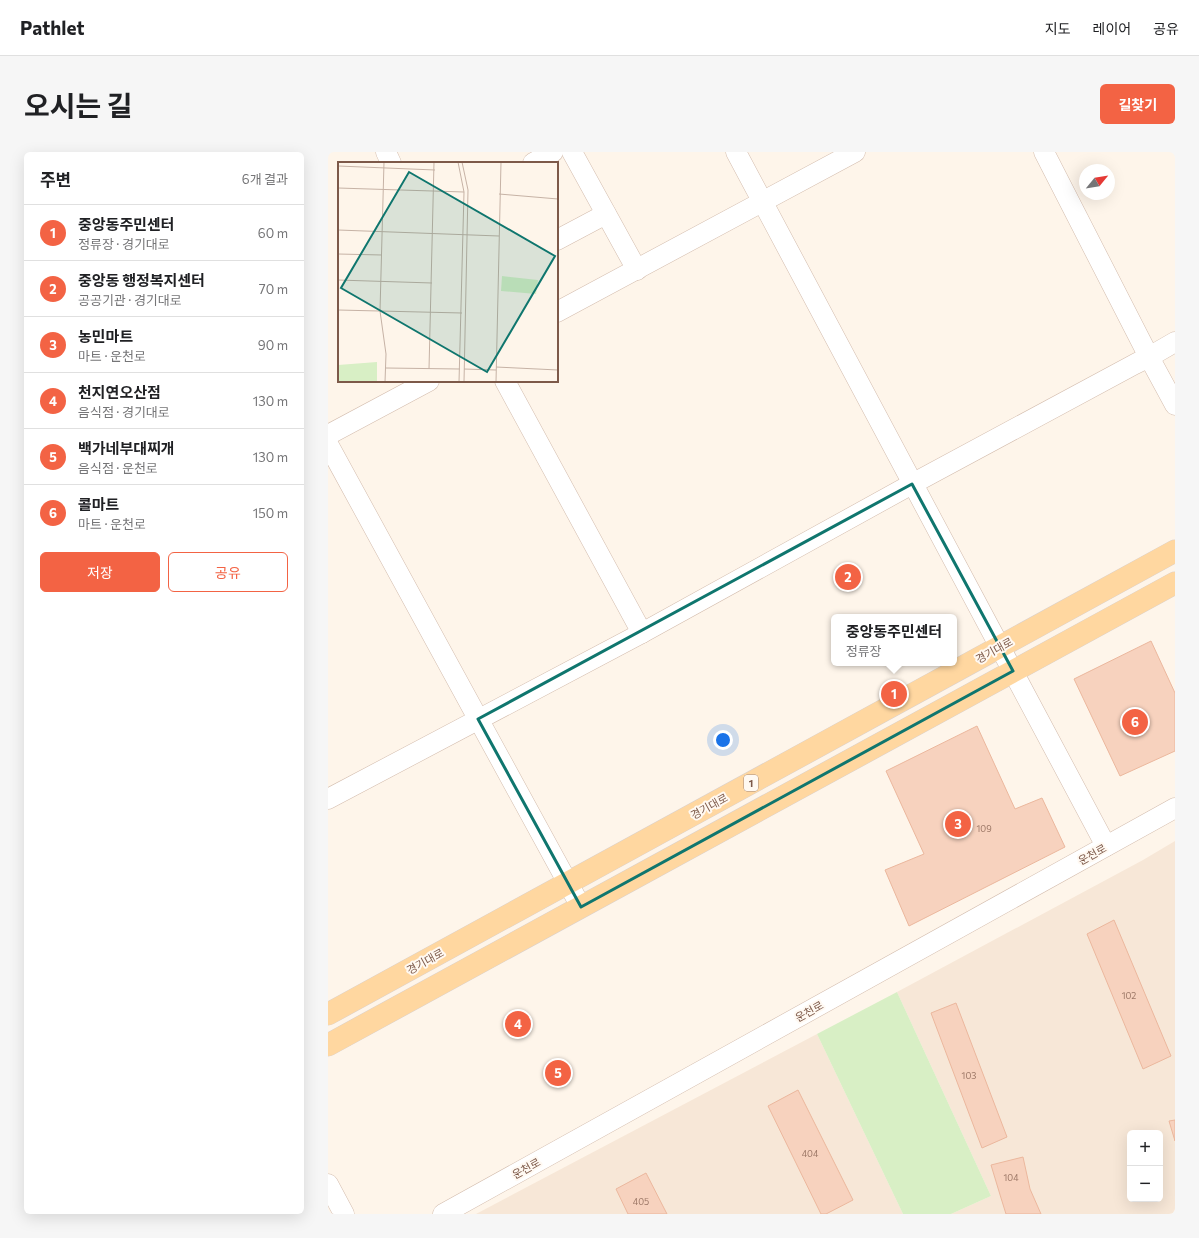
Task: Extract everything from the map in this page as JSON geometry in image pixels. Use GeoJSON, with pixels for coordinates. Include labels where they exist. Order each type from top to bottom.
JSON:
{"type":"FeatureCollection","features":[{"type":"Feature","properties":{"kind":"main road","name":"경기대로"},"geometry":{"type":"LineString","coordinates":[[328,1014],[1175,551]]}},
{"type":"Feature","properties":{"kind":"main road"},"geometry":{"type":"LineString","coordinates":[[328,1045],[1175,583]]}},
{"type":"Feature","properties":{"kind":"street"},"geometry":{"type":"LineString","coordinates":[[386,152],[391,162]]}},
{"type":"Feature","properties":{"kind":"street"},"geometry":{"type":"LineString","coordinates":[[535,162],[553,152]]}},
{"type":"Feature","properties":{"kind":"street"},"geometry":{"type":"LineString","coordinates":[[572,152],[637,270]]}},
{"type":"Feature","properties":{"kind":"street"},"geometry":{"type":"LineString","coordinates":[[736,152],[1106,846]]}},
{"type":"Feature","properties":{"kind":"street"},"geometry":{"type":"LineString","coordinates":[[558,311],[855,152]]}},
{"type":"Feature","properties":{"kind":"street"},"geometry":{"type":"LineString","coordinates":[[1044,152],[1175,405]]}},
{"type":"Feature","properties":{"kind":"street"},"geometry":{"type":"LineString","coordinates":[[558,239],[606,214]]}},
{"type":"Feature","properties":{"kind":"street"},"geometry":{"type":"LineString","coordinates":[[328,799],[642,633],[912,484],[1175,342]]}},
{"type":"Feature","properties":{"kind":"street"},"geometry":{"type":"LineString","coordinates":[[328,436],[427,382]]}},
{"type":"Feature","properties":{"kind":"street"},"geometry":{"type":"LineString","coordinates":[[506,382],[642,633]]}},
{"type":"Feature","properties":{"kind":"street"},"geometry":{"type":"LineString","coordinates":[[328,444],[581,907]]}},
{"type":"Feature","properties":{"kind":"street","name":"운천로"},"geometry":{"type":"LineString","coordinates":[[443,1214],[1175,808]]}},
{"type":"Feature","properties":{"kind":"street"},"geometry":{"type":"LineString","coordinates":[[328,1184],[344,1214]]}},
{"type":"Feature","properties":{"kind":"highlighted area"},"geometry":{"type":"Polygon","coordinates":[[[912,484],[1013,671],[581,907],[478,719],[912,484]]]}},
{"type":"Feature","properties":{"kind":"shaded area"},"geometry":{"type":"Polygon","coordinates":[[[1175,841],[1175,1214],[951,1214],[991,1196],[897,992],[1143,860],[1175,841]]]}},
{"type":"Feature","properties":{"kind":"shaded area"},"geometry":{"type":"Polygon","coordinates":[[[817,1034],[903,1214],[476,1214],[817,1034]]]}},
{"type":"Feature","properties":{"kind":"green space"},"geometry":{"type":"Polygon","coordinates":[[[897,992],[991,1196],[951,1214],[903,1214],[817,1034],[897,992]]]}},
{"type":"Feature","properties":{"kind":"building"},"geometry":{"type":"Polygon","coordinates":[[[1151,641],[1175,693],[1175,751],[1120,776],[1074,679],[1151,641]]]}},
{"type":"Feature","properties":{"kind":"building"},"geometry":{"type":"Polygon","coordinates":[[[977,726],[1015,809],[1042,798],[1065,847],[909,926],[885,870],[924,854],[886,771],[977,726]]]}},
{"type":"Feature","properties":{"kind":"building"},"geometry":{"type":"Polygon","coordinates":[[[1114,920],[1171,1056],[1143,1069],[1087,934],[1114,920]]]}},
{"type":"Feature","properties":{"kind":"building"},"geometry":{"type":"Polygon","coordinates":[[[956,1003],[1007,1137],[982,1148],[931,1013],[956,1003]]]}},
{"type":"Feature","properties":{"kind":"building"},"geometry":{"type":"Polygon","coordinates":[[[798,1090],[853,1200],[826,1214],[821,1214],[768,1106],[798,1090]]]}},
{"type":"Feature","properties":{"kind":"building"},"geometry":{"type":"Polygon","coordinates":[[[1175,1120],[1175,1141],[1169,1121],[1175,1120]]]}},
{"type":"Feature","properties":{"kind":"building"},"geometry":{"type":"Polygon","coordinates":[[[1023,1157],[1030,1189],[1041,1214],[1006,1214],[991,1165],[1023,1157]]]}},
{"type":"Feature","properties":{"kind":"building"},"geometry":{"type":"Polygon","coordinates":[[[646,1173],[667,1214],[628,1214],[616,1189],[646,1173]]]}},
{"type":"Feature","properties":{"kind":"place","name":"중앙동 행정복지센터"},"geometry":{"type":"Point","coordinates":[848,577]}},
{"type":"Feature","properties":{"kind":"place","name":"중앙동주민센터"},"geometry":{"type":"Point","coordinates":[894,694]}},
{"type":"Feature","properties":{"kind":"place","name":"콜마트"},"geometry":{"type":"Point","coordinates":[1135,722]}},
{"type":"Feature","properties":{"kind":"place","name":"농민마트"},"geometry":{"type":"Point","coordinates":[958,824]}},
{"type":"Feature","properties":{"kind":"place","name":"천지연오산점"},"geometry":{"type":"Point","coordinates":[518,1024]}},
{"type":"Feature","properties":{"kind":"place","name":"백가네부대찌개"},"geometry":{"type":"Point","coordinates":[558,1073]}}]}
